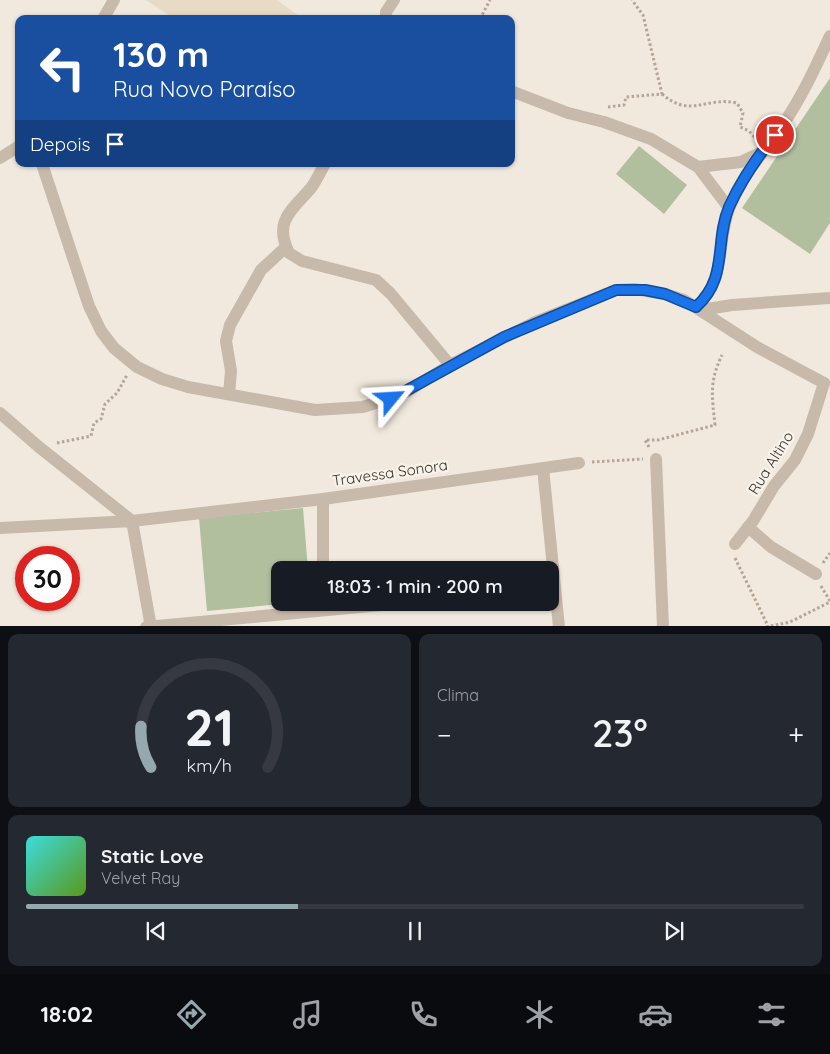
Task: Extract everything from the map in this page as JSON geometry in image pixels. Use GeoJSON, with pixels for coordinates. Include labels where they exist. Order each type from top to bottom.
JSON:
{"type":"FeatureCollection","features":[{"type":"Feature","properties":{"kind":"street"},"geometry":{"type":"LineString","coordinates":[[105,15],[114,0]]}},
{"type":"Feature","properties":{"kind":"street"},"geometry":{"type":"LineString","coordinates":[[386,15],[394,0]]}},
{"type":"Feature","properties":{"kind":"street"},"geometry":{"type":"LineString","coordinates":[[699,309],[712,289],[717,277],[729,208],[764,148],[806,88],[830,36]]}},
{"type":"Feature","properties":{"kind":"street"},"geometry":{"type":"LineString","coordinates":[[515,92],[568,112],[604,122],[651,139],[698,167],[729,208]]}},
{"type":"Feature","properties":{"kind":"street"},"geometry":{"type":"LineString","coordinates":[[698,167],[741,162],[764,148]]}},
{"type":"Feature","properties":{"kind":"street"},"geometry":{"type":"LineString","coordinates":[[0,158],[15,149]]}},
{"type":"Feature","properties":{"kind":"street"},"geometry":{"type":"LineString","coordinates":[[43,167],[97,325],[114,348],[134,364],[162,379],[315,410],[345,409],[379,402],[403,394],[450,365],[536,322],[616,290],[645,290],[665,294],[699,309],[757,347],[827,381]]}},
{"type":"Feature","properties":{"kind":"street"},"geometry":{"type":"LineString","coordinates":[[323,167],[312,186],[286,215],[284,233],[286,247],[294,258],[302,261],[376,280],[391,294],[450,365]]}},
{"type":"Feature","properties":{"kind":"street"},"geometry":{"type":"LineString","coordinates":[[229,394],[230,371],[226,341],[230,325],[261,270],[286,247]]}},
{"type":"Feature","properties":{"kind":"street"},"geometry":{"type":"LineString","coordinates":[[699,309],[830,298]]}},
{"type":"Feature","properties":{"kind":"street","name":"Rua Altino"},"geometry":{"type":"LineString","coordinates":[[735,544],[800,451],[827,381]]}},
{"type":"Feature","properties":{"kind":"street"},"geometry":{"type":"LineString","coordinates":[[0,413],[39,447],[132,521],[151,626]]}},
{"type":"Feature","properties":{"kind":"street"},"geometry":{"type":"LineString","coordinates":[[656,458],[663,626]]}},
{"type":"Feature","properties":{"kind":"street","name":"Travessa Sonora"},"geometry":{"type":"LineString","coordinates":[[0,528],[132,521],[323,499],[579,463]]}},
{"type":"Feature","properties":{"kind":"street"},"geometry":{"type":"LineString","coordinates":[[543,468],[551,561]]}},
{"type":"Feature","properties":{"kind":"street"},"geometry":{"type":"LineString","coordinates":[[323,499],[323,561]]}},
{"type":"Feature","properties":{"kind":"street"},"geometry":{"type":"LineString","coordinates":[[748,527],[771,547],[816,574]]}},
{"type":"Feature","properties":{"kind":"street"},"geometry":{"type":"LineString","coordinates":[[146,626],[280,611]]}},
{"type":"Feature","properties":{"kind":"street"},"geometry":{"type":"LineString","coordinates":[[556,611],[559,626]]}},
{"type":"Feature","properties":{"kind":"path"},"geometry":{"type":"LineString","coordinates":[[482,15],[490,0]]}},
{"type":"Feature","properties":{"kind":"path"},"geometry":{"type":"LineString","coordinates":[[632,0],[643,15],[662,94]]}},
{"type":"Feature","properties":{"kind":"path"},"geometry":{"type":"LineString","coordinates":[[605,108],[624,105],[626,97],[662,94],[681,106],[696,107],[725,100],[736,103],[742,113],[740,127],[749,131],[764,148]]}},
{"type":"Feature","properties":{"kind":"path"},"geometry":{"type":"LineString","coordinates":[[579,463],[656,458],[645,440],[658,440],[715,425],[712,388],[714,372],[722,355]]}},
{"type":"Feature","properties":{"kind":"path"},"geometry":{"type":"LineString","coordinates":[[39,447],[91,436],[94,423],[101,419],[105,404],[116,393],[134,364]]}},
{"type":"Feature","properties":{"kind":"path"},"geometry":{"type":"LineString","coordinates":[[735,544],[732,552],[767,626],[790,622],[830,602]]}},
{"type":"Feature","properties":{"kind":"green space"},"geometry":{"type":"Polygon","coordinates":[[[830,78],[830,223],[810,254],[742,208],[830,78]]]}},
{"type":"Feature","properties":{"kind":"green space"},"geometry":{"type":"Polygon","coordinates":[[[639,146],[687,185],[664,214],[616,174],[639,146]]]}},
{"type":"Feature","properties":{"kind":"green space"},"geometry":{"type":"Polygon","coordinates":[[[303,508],[307,561],[271,561],[271,605],[207,611],[199,518],[303,508]]]}},
{"type":"Feature","properties":{"kind":"shaded area"},"geometry":{"type":"Polygon","coordinates":[[[146,0],[277,0],[298,15],[168,15],[146,0]]]}},
{"type":"Feature","properties":{"kind":"route"},"geometry":{"type":"LineString","coordinates":[[391,399],[504,337],[616,290],[645,290],[676,296],[696,307],[712,289],[717,277],[729,208],[744,178],[775,135]]}}]}
